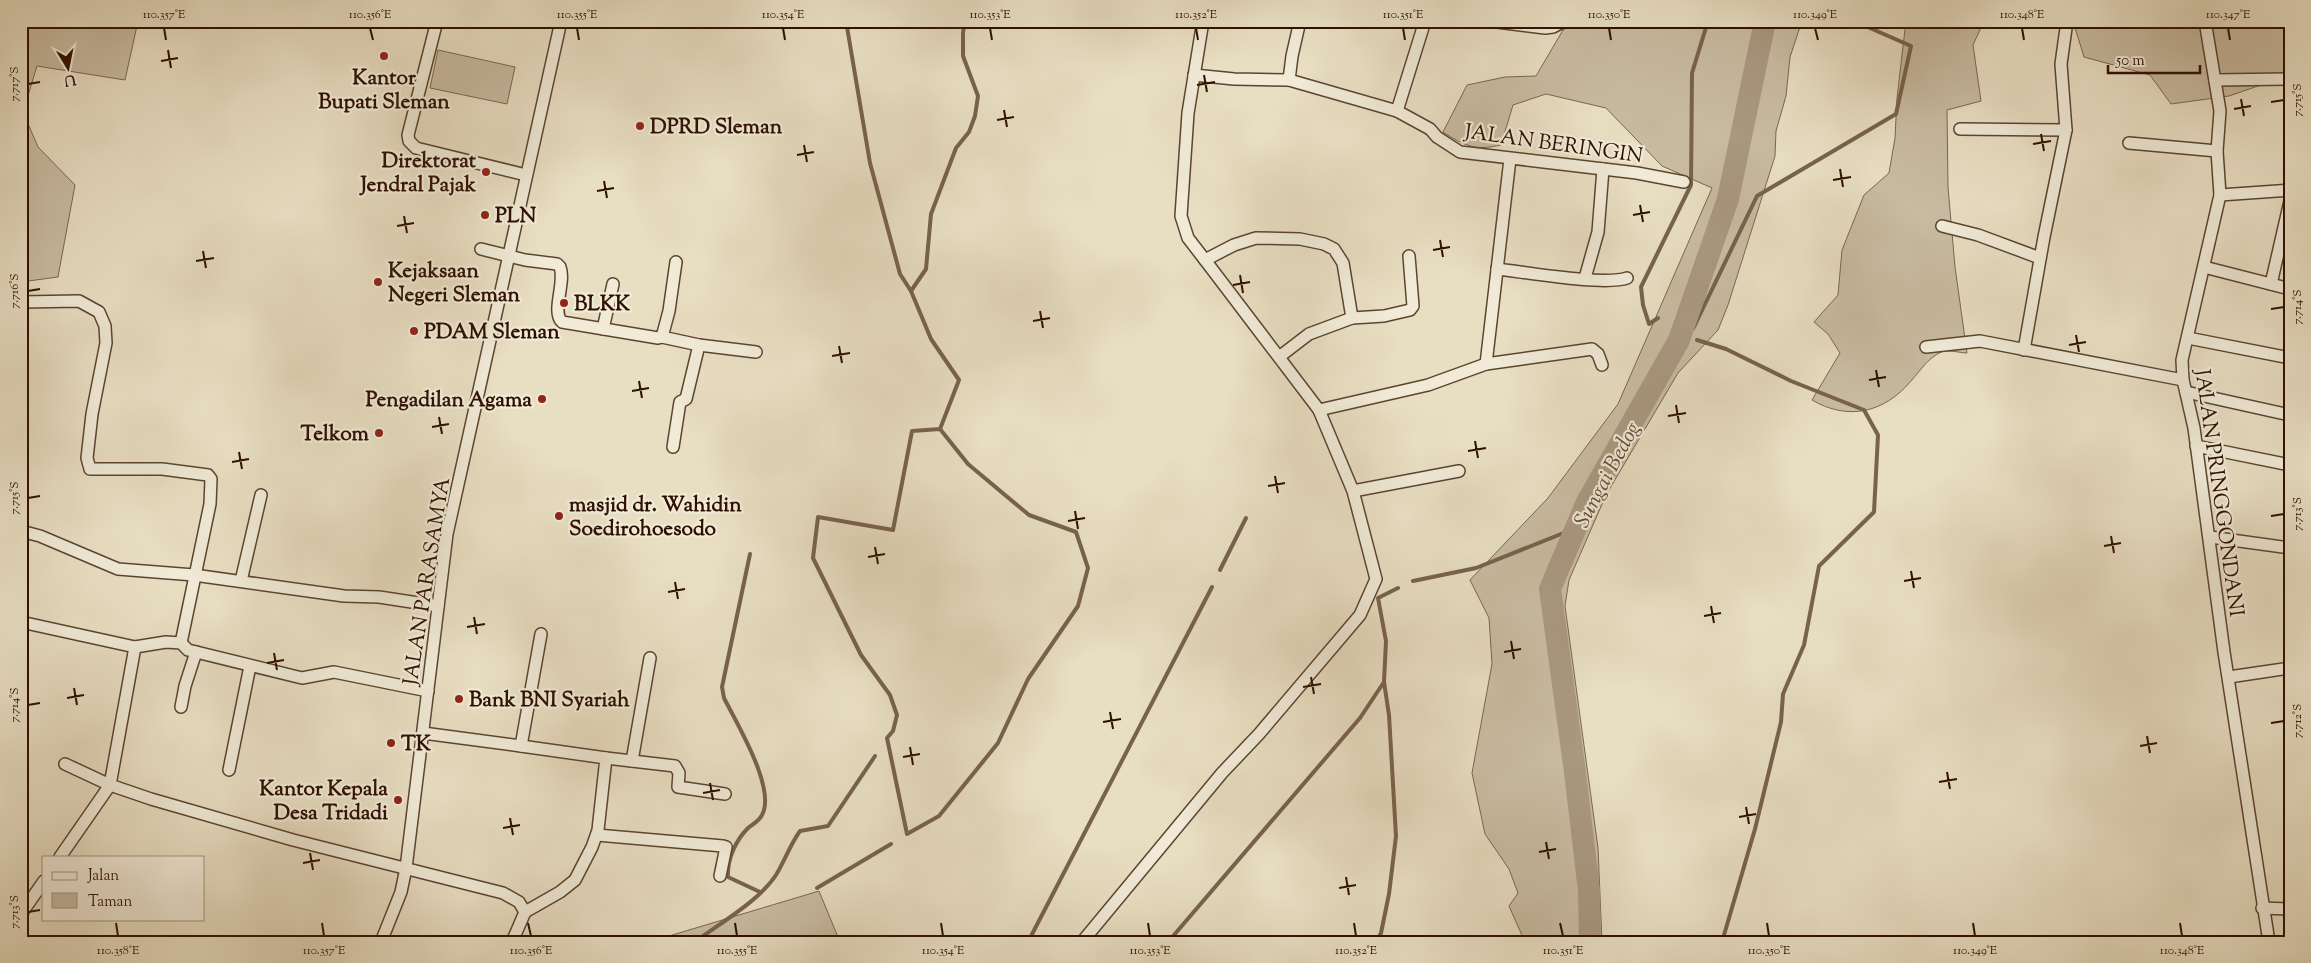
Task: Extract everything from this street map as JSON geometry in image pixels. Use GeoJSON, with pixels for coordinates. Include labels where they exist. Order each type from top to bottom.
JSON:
{"type":"FeatureCollection","features":[{"type":"Feature","properties":{"kind":"street"},"geometry":{"type":"LineString","coordinates":[[437,21],[408,134],[409,141],[416,148],[526,175]]}},
{"type":"Feature","properties":{"kind":"street","name":"JALAN PARASAMYA"},"geometry":{"type":"LineString","coordinates":[[381,942],[401,892],[406,868],[436,639],[447,534],[561,21]]}},
{"type":"Feature","properties":{"kind":"street"},"geometry":{"type":"LineString","coordinates":[[1082,942],[1222,773],[1259,734],[1360,615],[1376,579],[1353,491],[1319,410],[1188,238],[1181,216],[1188,113],[1203,21]]}},
{"type":"Feature","properties":{"kind":"street"},"geometry":{"type":"LineString","coordinates":[[1289,80],[1300,21]]}},
{"type":"Feature","properties":{"kind":"street"},"geometry":{"type":"LineString","coordinates":[[1397,111],[1425,21]]}},
{"type":"Feature","properties":{"kind":"street"},"geometry":{"type":"LineString","coordinates":[[1488,21],[1545,28],[1564,21]]}},
{"type":"Feature","properties":{"kind":"street"},"geometry":{"type":"LineString","coordinates":[[2024,350],[2040,258],[2066,130],[2061,64],[2067,21]]}},
{"type":"Feature","properties":{"kind":"street","name":"JALAN PRINGGONDANI"},"geometry":{"type":"LineString","coordinates":[[2205,21],[2220,111],[2217,151],[2220,195],[2182,360],[2183,380],[2196,446],[2210,537],[2219,613],[2262,908],[2269,942]]}},
{"type":"Feature","properties":{"kind":"street","name":"JALAN BERINGIN"},"geometry":{"type":"LineString","coordinates":[[1194,75],[1234,79],[1289,80],[1397,111],[1430,129],[1437,137],[1460,152],[1603,168],[1684,182]]}},
{"type":"Feature","properties":{"kind":"street"},"geometry":{"type":"LineString","coordinates":[[2215,80],[2290,79]]}},
{"type":"Feature","properties":{"kind":"street"},"geometry":{"type":"LineString","coordinates":[[1960,129],[2066,130]]}},
{"type":"Feature","properties":{"kind":"street"},"geometry":{"type":"LineString","coordinates":[[2129,143],[2217,151]]}},
{"type":"Feature","properties":{"kind":"street"},"geometry":{"type":"LineString","coordinates":[[1486,364],[1510,159]]}},
{"type":"Feature","properties":{"kind":"street"},"geometry":{"type":"LineString","coordinates":[[1585,278],[1598,232],[1603,168]]}},
{"type":"Feature","properties":{"kind":"street"},"geometry":{"type":"LineString","coordinates":[[2220,195],[2290,190]]}},
{"type":"Feature","properties":{"kind":"street"},"geometry":{"type":"LineString","coordinates":[[2271,284],[2286,232],[2290,201]]}},
{"type":"Feature","properties":{"kind":"street"},"geometry":{"type":"LineString","coordinates":[[1942,226],[1978,235],[2040,258]]}},
{"type":"Feature","properties":{"kind":"street"},"geometry":{"type":"LineString","coordinates":[[1204,260],[1234,245],[1256,238],[1292,239],[1324,244],[1334,250],[1343,262],[1352,318]]}},
{"type":"Feature","properties":{"kind":"street"},"geometry":{"type":"LineString","coordinates":[[481,249],[525,260],[557,264],[560,267],[562,279],[557,313],[562,322],[756,352]]}},
{"type":"Feature","properties":{"kind":"street"},"geometry":{"type":"LineString","coordinates":[[1279,357],[1309,334],[1352,318],[1384,316],[1410,310],[1413,306],[1409,256]]}},
{"type":"Feature","properties":{"kind":"street"},"geometry":{"type":"LineString","coordinates":[[662,336],[669,311],[676,262]]}},
{"type":"Feature","properties":{"kind":"street"},"geometry":{"type":"LineString","coordinates":[[2204,267],[2290,289]]}},
{"type":"Feature","properties":{"kind":"street"},"geometry":{"type":"LineString","coordinates":[[1497,269],[1585,278],[1614,280],[1627,278]]}},
{"type":"Feature","properties":{"kind":"street"},"geometry":{"type":"LineString","coordinates":[[603,329],[613,284]]}},
{"type":"Feature","properties":{"kind":"street"},"geometry":{"type":"LineString","coordinates":[[21,302],[79,301],[100,312],[105,326],[106,343],[92,414],[87,458],[90,469],[162,469],[208,475],[211,479],[210,504],[181,643]]}},
{"type":"Feature","properties":{"kind":"street"},"geometry":{"type":"LineString","coordinates":[[2188,338],[2290,358]]}},
{"type":"Feature","properties":{"kind":"street"},"geometry":{"type":"LineString","coordinates":[[1926,347],[1980,340],[2183,380]]}},
{"type":"Feature","properties":{"kind":"street"},"geometry":{"type":"LineString","coordinates":[[672,447],[680,402],[686,399],[699,344]]}},
{"type":"Feature","properties":{"kind":"street"},"geometry":{"type":"LineString","coordinates":[[1319,410],[1428,385],[1486,364],[1592,349],[1598,354],[1602,365]]}},
{"type":"Feature","properties":{"kind":"street"},"geometry":{"type":"LineString","coordinates":[[2186,392],[2290,415]]}},
{"type":"Feature","properties":{"kind":"street"},"geometry":{"type":"LineString","coordinates":[[2196,446],[2290,465]]}},
{"type":"Feature","properties":{"kind":"street"},"geometry":{"type":"LineString","coordinates":[[1353,491],[1459,471]]}},
{"type":"Feature","properties":{"kind":"street"},"geometry":{"type":"LineString","coordinates":[[241,581],[261,495]]}},
{"type":"Feature","properties":{"kind":"street"},"geometry":{"type":"LineString","coordinates":[[21,531],[40,536],[118,569],[194,575],[344,596],[379,597],[438,606]]}},
{"type":"Feature","properties":{"kind":"street"},"geometry":{"type":"LineString","coordinates":[[2210,537],[2290,548]]}},
{"type":"Feature","properties":{"kind":"street"},"geometry":{"type":"LineString","coordinates":[[21,622],[135,647],[166,642],[181,643],[188,650],[302,678],[334,672],[428,691]]}},
{"type":"Feature","properties":{"kind":"street"},"geometry":{"type":"LineString","coordinates":[[521,746],[541,634]]}},
{"type":"Feature","properties":{"kind":"street"},"geometry":{"type":"LineString","coordinates":[[61,856],[110,784],[135,647]]}},
{"type":"Feature","properties":{"kind":"street"},"geometry":{"type":"LineString","coordinates":[[181,708],[185,686],[196,652]]}},
{"type":"Feature","properties":{"kind":"street"},"geometry":{"type":"LineString","coordinates":[[632,761],[650,658]]}},
{"type":"Feature","properties":{"kind":"street"},"geometry":{"type":"LineString","coordinates":[[229,770],[250,666]]}},
{"type":"Feature","properties":{"kind":"street"},"geometry":{"type":"LineString","coordinates":[[2229,677],[2290,668]]}},
{"type":"Feature","properties":{"kind":"street"},"geometry":{"type":"LineString","coordinates":[[424,733],[675,766],[679,772],[678,787],[725,794]]}},
{"type":"Feature","properties":{"kind":"street"},"geometry":{"type":"LineString","coordinates":[[512,942],[525,912],[560,892],[575,880],[597,835],[606,758]]}},
{"type":"Feature","properties":{"kind":"street"},"geometry":{"type":"LineString","coordinates":[[65,764],[110,784],[152,799],[294,840],[503,893],[519,902],[525,912]]}},
{"type":"Feature","properties":{"kind":"street"},"geometry":{"type":"LineString","coordinates":[[597,835],[723,846],[726,847],[720,876]]}},
{"type":"Feature","properties":{"kind":"street"},"geometry":{"type":"LineString","coordinates":[[21,914],[42,884]]}},
{"type":"Feature","properties":{"kind":"street"},"geometry":{"type":"LineString","coordinates":[[2262,908],[2290,909]]}},
{"type":"Feature","properties":{"kind":"green space"},"geometry":{"type":"Polygon","coordinates":[[[21,21],[138,21],[125,80],[37,66],[23,112],[38,147],[75,185],[58,277],[21,282],[21,21]]]}},
{"type":"Feature","properties":{"kind":"green space"},"geometry":{"type":"Polygon","coordinates":[[[1578,21],[1802,21],[1790,57],[1786,96],[1776,131],[1775,156],[1728,305],[1718,330],[1678,373],[1606,495],[1569,580],[1565,606],[1598,848],[1602,942],[1525,942],[1509,906],[1518,893],[1509,869],[1485,834],[1472,773],[1492,664],[1489,618],[1470,580],[1548,498],[1618,404],[1712,188],[1662,166],[1606,108],[1546,94],[1513,105],[1501,145],[1492,147],[1470,146],[1443,132],[1467,85],[1505,77],[1536,76],[1563,30],[1578,21]]]}},
{"type":"Feature","properties":{"kind":"green space"},"geometry":{"type":"Polygon","coordinates":[[[1906,21],[1984,21],[1973,45],[1981,101],[1947,110],[1948,187],[1955,267],[1967,353],[1947,351],[1936,355],[1928,361],[1900,392],[1877,407],[1852,412],[1839,410],[1825,407],[1812,400],[1840,353],[1828,334],[1814,322],[1838,295],[1842,250],[1864,195],[1889,173],[1895,138],[1897,98],[1906,21]]]}},
{"type":"Feature","properties":{"kind":"green space"},"geometry":{"type":"Polygon","coordinates":[[[2073,21],[2285,21],[2284,28],[2290,38],[2290,75],[2229,96],[2171,104],[2150,75],[2084,57],[2073,21]]]}},
{"type":"Feature","properties":{"kind":"green space"},"geometry":{"type":"Polygon","coordinates":[[[438,50],[515,67],[507,104],[430,88],[438,50]]]}},
{"type":"Feature","properties":{"kind":"green space"},"geometry":{"type":"Polygon","coordinates":[[[819,891],[840,942],[649,942],[819,891]]]}},
{"type":"Feature","properties":{"kind":"waterway"},"geometry":{"type":"LineString","coordinates":[[846,21],[870,163],[900,274],[911,291],[931,339],[959,380],[940,429],[968,464],[1029,515],[1076,532],[1088,568],[1078,606],[1028,679],[998,743],[939,816],[907,834],[887,738],[893,731],[897,715],[890,695],[861,655],[813,558],[818,517],[893,530],[912,431],[940,429]]}},
{"type":"Feature","properties":{"kind":"waterway"},"geometry":{"type":"LineString","coordinates":[[911,291],[926,269],[931,214],[956,148],[969,132],[975,116],[978,96],[963,56],[965,21]]}},
{"type":"Feature","properties":{"kind":"waterway"},"geometry":{"type":"LineString","coordinates":[[1658,318],[1649,324],[1643,305],[1641,287],[1691,185],[1692,73],[1708,21]]}},
{"type":"Feature","properties":{"kind":"waterway","name":"Sungai Bedog"},"geometry":{"type":"LineString","coordinates":[[1590,942],[1589,891],[1550,589],[1586,504],[1679,340],[1728,199],[1765,21]]}},
{"type":"Feature","properties":{"kind":"waterway"},"geometry":{"type":"LineString","coordinates":[[1693,329],[1757,196],[1896,114],[1911,46],[1854,21]]}},
{"type":"Feature","properties":{"kind":"waterway"},"geometry":{"type":"LineString","coordinates":[[1697,340],[1726,349],[1791,381],[1864,410],[1878,435],[1874,512],[1819,566],[1804,645],[1783,694],[1781,722],[1755,829],[1722,942]]}},
{"type":"Feature","properties":{"kind":"waterway"},"geometry":{"type":"LineString","coordinates":[[1220,570],[1246,518]]}},
{"type":"Feature","properties":{"kind":"waterway"},"geometry":{"type":"LineString","coordinates":[[1413,581],[1476,568],[1576,528]]}},
{"type":"Feature","properties":{"kind":"waterway"},"geometry":{"type":"LineString","coordinates":[[750,554],[722,687],[724,698],[746,740],[761,776],[765,807],[760,818],[748,828],[736,844],[729,863],[728,877],[760,892]]}},
{"type":"Feature","properties":{"kind":"waterway"},"geometry":{"type":"LineString","coordinates":[[1028,942],[1212,587]]}},
{"type":"Feature","properties":{"kind":"waterway"},"geometry":{"type":"LineString","coordinates":[[1168,942],[1360,718],[1384,682],[1386,641],[1378,598],[1398,588]]}},
{"type":"Feature","properties":{"kind":"waterway"},"geometry":{"type":"LineString","coordinates":[[1376,942],[1381,933],[1389,894],[1396,836],[1389,715],[1384,682]]}},
{"type":"Feature","properties":{"kind":"waterway"},"geometry":{"type":"LineString","coordinates":[[695,942],[739,911],[769,885],[800,831],[828,826],[875,756]]}},
{"type":"Feature","properties":{"kind":"waterway"},"geometry":{"type":"LineString","coordinates":[[817,888],[891,844]]}},
{"type":"Feature","properties":{"kind":"place","name":"Kantor Bupati Sleman"},"geometry":{"type":"Point","coordinates":[384,56]}},
{"type":"Feature","properties":{"kind":"place","name":"DPRD Sleman"},"geometry":{"type":"Point","coordinates":[640,126]}},
{"type":"Feature","properties":{"kind":"place","name":"Direktorat Jendral Pajak"},"geometry":{"type":"Point","coordinates":[486,172]}},
{"type":"Feature","properties":{"kind":"place","name":"PLN"},"geometry":{"type":"Point","coordinates":[485,215]}},
{"type":"Feature","properties":{"kind":"place","name":"Kejaksaan Negeri Sleman"},"geometry":{"type":"Point","coordinates":[378,282]}},
{"type":"Feature","properties":{"kind":"place","name":"BLKK"},"geometry":{"type":"Point","coordinates":[564,303]}},
{"type":"Feature","properties":{"kind":"place","name":"PDAM Sleman"},"geometry":{"type":"Point","coordinates":[414,331]}},
{"type":"Feature","properties":{"kind":"place","name":"Pengadilan Agama"},"geometry":{"type":"Point","coordinates":[542,399]}},
{"type":"Feature","properties":{"kind":"place","name":"Telkom"},"geometry":{"type":"Point","coordinates":[379,433]}},
{"type":"Feature","properties":{"kind":"place","name":"masjid dr. Wahidin Soedirohoesodo"},"geometry":{"type":"Point","coordinates":[559,516]}},
{"type":"Feature","properties":{"kind":"place","name":"Bank BNI Syariah"},"geometry":{"type":"Point","coordinates":[459,699]}},
{"type":"Feature","properties":{"kind":"place","name":"TK"},"geometry":{"type":"Point","coordinates":[391,743]}},
{"type":"Feature","properties":{"kind":"place","name":"Kantor Kepala Desa Tridadi"},"geometry":{"type":"Point","coordinates":[398,800]}}]}
